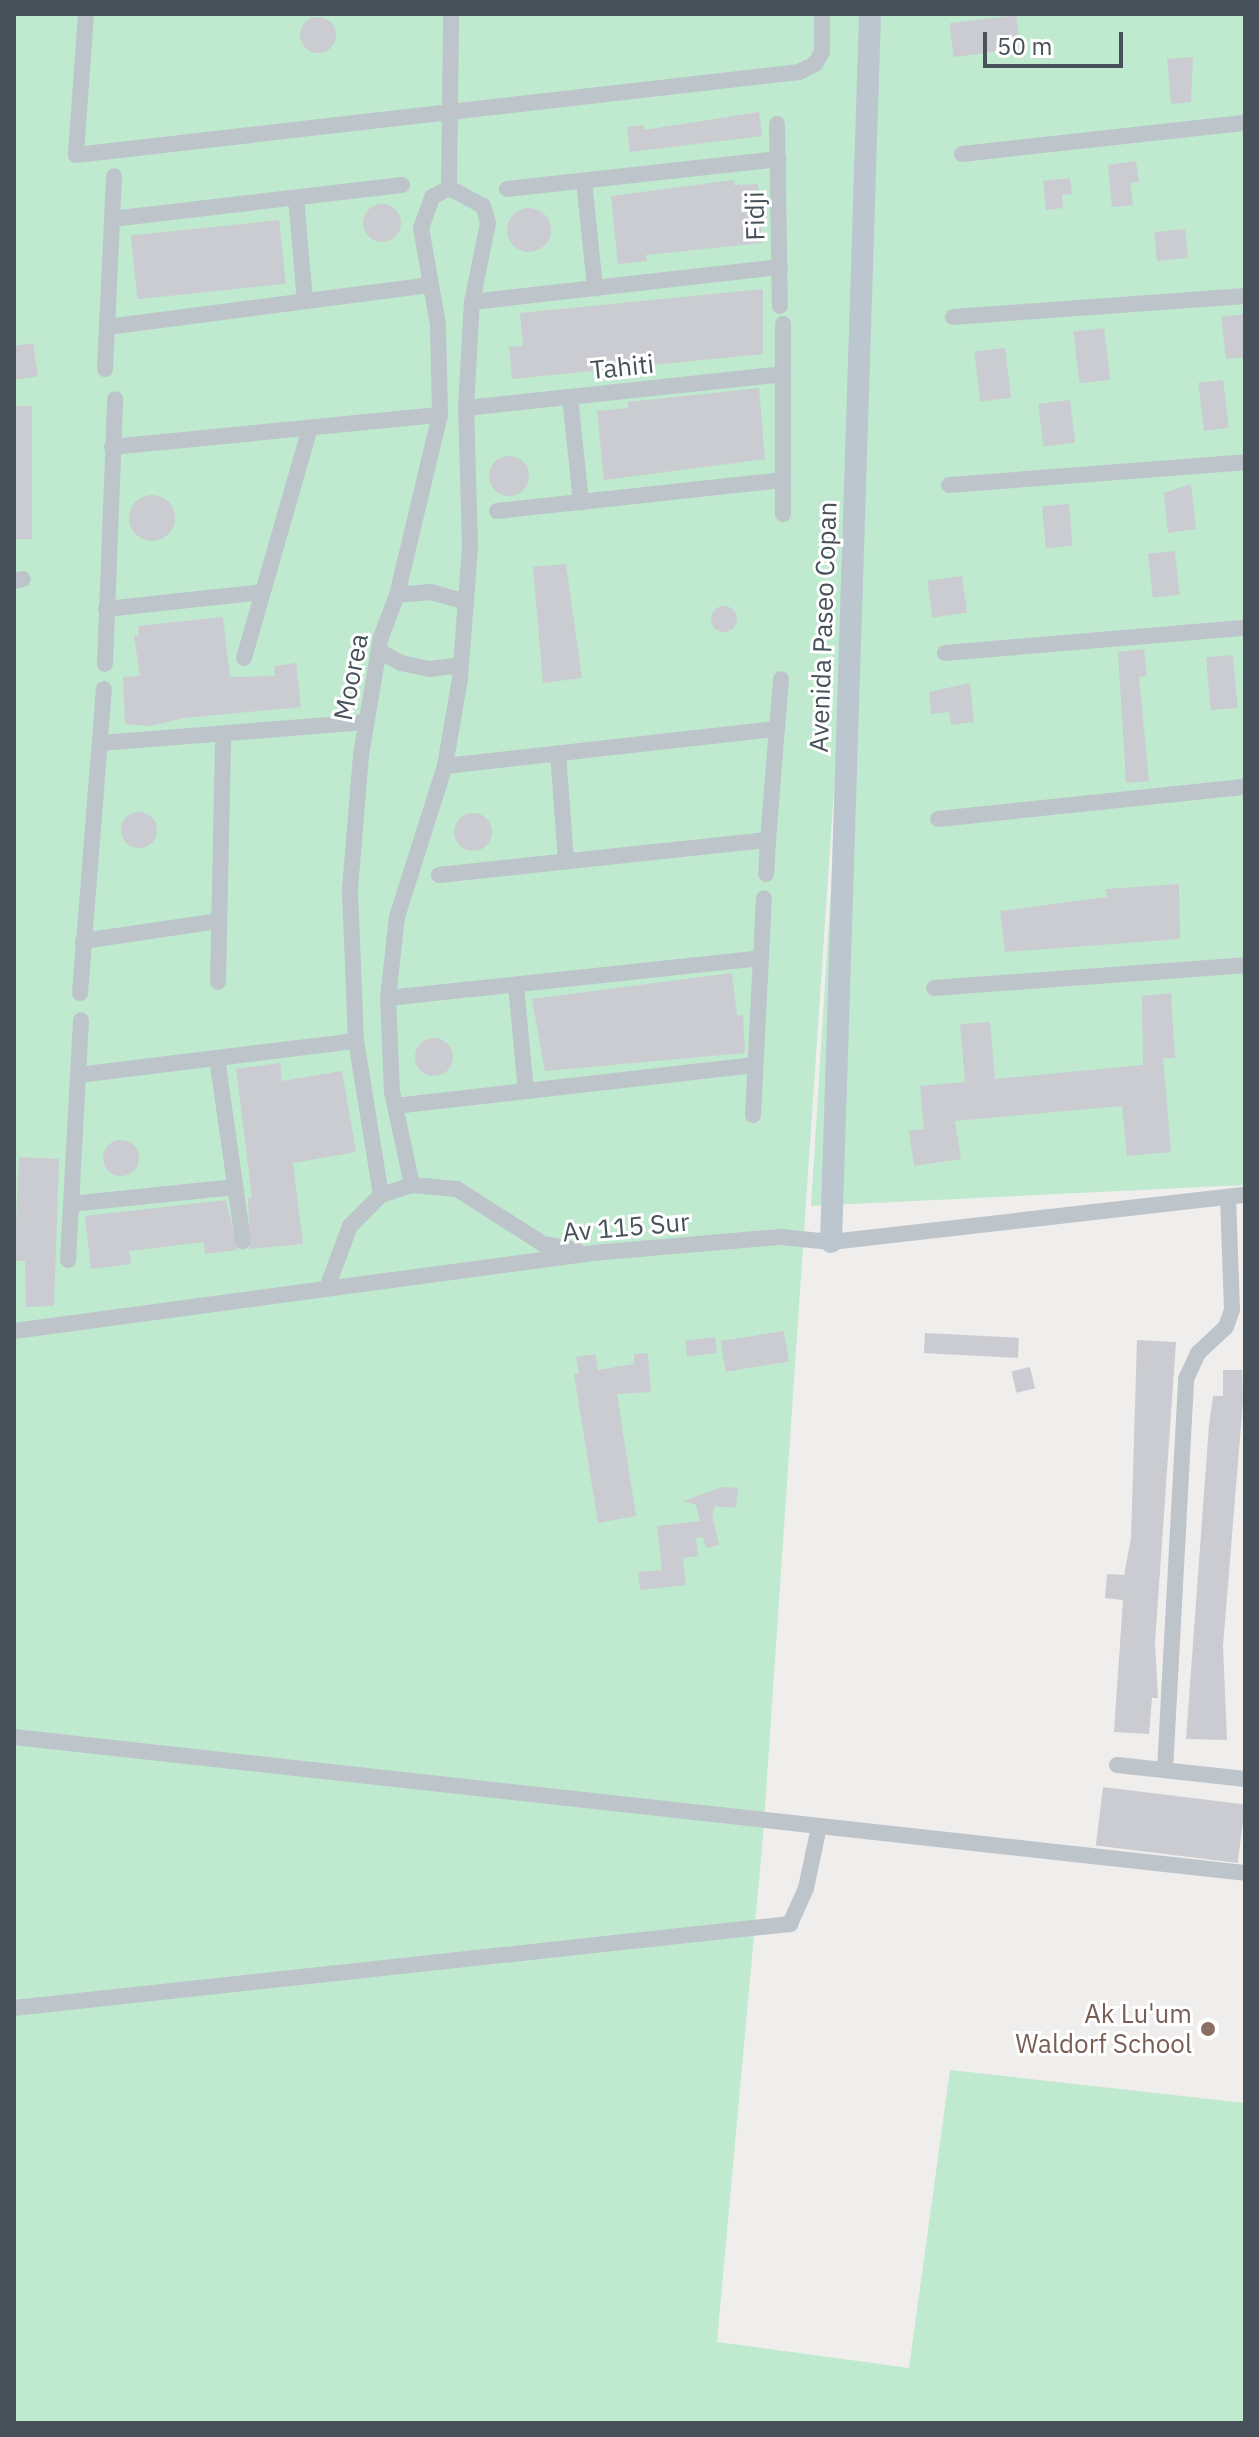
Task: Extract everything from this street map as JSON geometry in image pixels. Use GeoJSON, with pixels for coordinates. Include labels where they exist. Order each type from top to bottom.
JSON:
{"type":"FeatureCollection","features":[{"type":"Feature","properties":{"kind":"main road","name":"Avenida Paseo Copan"},"geometry":{"type":"LineString","coordinates":[[831,1242],[870,14]]}},
{"type":"Feature","properties":{"kind":"street"},"geometry":{"type":"LineString","coordinates":[[86,14],[76,155],[450,115],[799,72],[815,64],[822,52],[822,14]]}},
{"type":"Feature","properties":{"kind":"street"},"geometry":{"type":"LineString","coordinates":[[412,1185],[396,1112],[388,998],[397,917],[445,766],[461,665],[470,547],[466,408],[472,302],[488,223],[483,206],[449,188],[451,14]]}},
{"type":"Feature","properties":{"kind":"street"},"geometry":{"type":"LineString","coordinates":[[962,154],[1245,123]]}},
{"type":"Feature","properties":{"kind":"street","name":"Fidji"},"geometry":{"type":"LineString","coordinates":[[777,124],[780,306]]}},
{"type":"Feature","properties":{"kind":"street"},"geometry":{"type":"LineString","coordinates":[[507,189],[778,159]]}},
{"type":"Feature","properties":{"kind":"street"},"geometry":{"type":"LineString","coordinates":[[105,369],[114,176]]}},
{"type":"Feature","properties":{"kind":"street"},"geometry":{"type":"LineString","coordinates":[[584,181],[595,288]]}},
{"type":"Feature","properties":{"kind":"street"},"geometry":{"type":"LineString","coordinates":[[112,219],[402,185]]}},
{"type":"Feature","properties":{"kind":"street","name":"Moorea"},"geometry":{"type":"LineString","coordinates":[[381,1195],[366,1120],[356,1041],[350,889],[366,722],[379,651],[397,595],[440,415],[441,354],[429,285],[423,211],[449,188]]}},
{"type":"Feature","properties":{"kind":"street"},"geometry":{"type":"LineString","coordinates":[[296,198],[305,301]]}},
{"type":"Feature","properties":{"kind":"street"},"geometry":{"type":"LineString","coordinates":[[472,302],[780,267]]}},
{"type":"Feature","properties":{"kind":"street"},"geometry":{"type":"LineString","coordinates":[[107,327],[429,285]]}},
{"type":"Feature","properties":{"kind":"street"},"geometry":{"type":"LineString","coordinates":[[953,317],[1245,296]]}},
{"type":"Feature","properties":{"kind":"street"},"geometry":{"type":"LineString","coordinates":[[783,324],[783,514]]}},
{"type":"Feature","properties":{"kind":"street","name":"Tahiti"},"geometry":{"type":"LineString","coordinates":[[466,408],[782,374]]}},
{"type":"Feature","properties":{"kind":"street"},"geometry":{"type":"LineString","coordinates":[[570,397],[581,502]]}},
{"type":"Feature","properties":{"kind":"street"},"geometry":{"type":"LineString","coordinates":[[105,664],[115,399]]}},
{"type":"Feature","properties":{"kind":"street"},"geometry":{"type":"LineString","coordinates":[[112,447],[440,415]]}},
{"type":"Feature","properties":{"kind":"street"},"geometry":{"type":"LineString","coordinates":[[244,658],[310,428]]}},
{"type":"Feature","properties":{"kind":"street"},"geometry":{"type":"LineString","coordinates":[[949,485],[1245,462]]}},
{"type":"Feature","properties":{"kind":"street"},"geometry":{"type":"LineString","coordinates":[[497,511],[783,480]]}},
{"type":"Feature","properties":{"kind":"street"},"geometry":{"type":"LineString","coordinates":[[106,609],[262,592]]}},
{"type":"Feature","properties":{"kind":"street"},"geometry":{"type":"LineString","coordinates":[[397,595],[431,592],[466,602]]}},
{"type":"Feature","properties":{"kind":"street"},"geometry":{"type":"LineString","coordinates":[[945,653],[1245,628]]}},
{"type":"Feature","properties":{"kind":"street"},"geometry":{"type":"LineString","coordinates":[[379,651],[401,663],[429,669],[461,665]]}},
{"type":"Feature","properties":{"kind":"street"},"geometry":{"type":"LineString","coordinates":[[766,874],[781,679]]}},
{"type":"Feature","properties":{"kind":"street"},"geometry":{"type":"LineString","coordinates":[[80,993],[104,689]]}},
{"type":"Feature","properties":{"kind":"street"},"geometry":{"type":"LineString","coordinates":[[100,743],[223,737],[366,722]]}},
{"type":"Feature","properties":{"kind":"street"},"geometry":{"type":"LineString","coordinates":[[445,766],[777,729]]}},
{"type":"Feature","properties":{"kind":"street"},"geometry":{"type":"LineString","coordinates":[[218,982],[223,737]]}},
{"type":"Feature","properties":{"kind":"street"},"geometry":{"type":"LineString","coordinates":[[558,754],[566,861]]}},
{"type":"Feature","properties":{"kind":"street"},"geometry":{"type":"LineString","coordinates":[[938,819],[1245,787]]}},
{"type":"Feature","properties":{"kind":"street"},"geometry":{"type":"LineString","coordinates":[[439,875],[768,840]]}},
{"type":"Feature","properties":{"kind":"street"},"geometry":{"type":"LineString","coordinates":[[753,1115],[764,898]]}},
{"type":"Feature","properties":{"kind":"street"},"geometry":{"type":"LineString","coordinates":[[83,941],[218,921]]}},
{"type":"Feature","properties":{"kind":"street"},"geometry":{"type":"LineString","coordinates":[[388,998],[761,958]]}},
{"type":"Feature","properties":{"kind":"street"},"geometry":{"type":"LineString","coordinates":[[934,988],[1245,965]]}},
{"type":"Feature","properties":{"kind":"street"},"geometry":{"type":"LineString","coordinates":[[516,986],[526,1091]]}},
{"type":"Feature","properties":{"kind":"street"},"geometry":{"type":"LineString","coordinates":[[68,1260],[81,1020]]}},
{"type":"Feature","properties":{"kind":"street"},"geometry":{"type":"LineString","coordinates":[[78,1075],[356,1041]]}},
{"type":"Feature","properties":{"kind":"street"},"geometry":{"type":"LineString","coordinates":[[217,1058],[243,1241]]}},
{"type":"Feature","properties":{"kind":"street"},"geometry":{"type":"LineString","coordinates":[[366,1120],[396,1112],[526,1091],[755,1065]]}},
{"type":"Feature","properties":{"kind":"street"},"geometry":{"type":"LineString","coordinates":[[328,1285],[350,1226],[381,1195],[412,1185],[457,1189],[543,1244],[593,1253]]}},
{"type":"Feature","properties":{"kind":"street"},"geometry":{"type":"LineString","coordinates":[[71,1204],[235,1187]]}},
{"type":"Feature","properties":{"kind":"street"},"geometry":{"type":"LineString","coordinates":[[1165,1770],[1186,1379],[1198,1353],[1226,1327],[1232,1310],[1236,1196]]}},
{"type":"Feature","properties":{"kind":"street","name":"Av 115 Sur"},"geometry":{"type":"LineString","coordinates":[[14,1331],[328,1285],[593,1253],[781,1237],[831,1242],[1236,1196]]}},
{"type":"Feature","properties":{"kind":"street"},"geometry":{"type":"LineString","coordinates":[[1226,1327],[1245,1325]]}},
{"type":"Feature","properties":{"kind":"street"},"geometry":{"type":"LineString","coordinates":[[14,1737],[1245,1873]]}},
{"type":"Feature","properties":{"kind":"street"},"geometry":{"type":"LineString","coordinates":[[1117,1765],[1245,1779]]}},
{"type":"Feature","properties":{"kind":"street"},"geometry":{"type":"LineString","coordinates":[[14,2008],[790,1924],[806,1888],[819,1827]]}},
{"type":"Feature","properties":{"kind":"green space"},"geometry":{"type":"Polygon","coordinates":[[[14,14],[1245,14],[1245,1185],[811,1206],[877,156],[763,1837],[717,2342],[909,2368],[950,2070],[1245,2103],[1245,2423],[14,2423],[14,14]]]}},
{"type":"Feature","properties":{"kind":"building"},"geometry":{"type":"Polygon","coordinates":[[[1016,15],[1020,49],[954,57],[949,23],[1016,15]]]}},
{"type":"Feature","properties":{"kind":"building"},"geometry":{"type":"Polygon","coordinates":[[[318,17],[331,22],[336,35],[331,48],[318,53],[305,48],[300,35],[305,22],[318,17]]]}},
{"type":"Feature","properties":{"kind":"building"},"geometry":{"type":"Polygon","coordinates":[[[1193,57],[1191,102],[1171,104],[1167,59],[1193,57]]]}},
{"type":"Feature","properties":{"kind":"building"},"geometry":{"type":"Polygon","coordinates":[[[759,112],[762,136],[630,152],[627,127],[643,125],[644,130],[759,112]]]}},
{"type":"Feature","properties":{"kind":"building"},"geometry":{"type":"Polygon","coordinates":[[[1136,161],[1139,182],[1130,183],[1133,205],[1112,207],[1108,165],[1136,161]]]}},
{"type":"Feature","properties":{"kind":"building"},"geometry":{"type":"Polygon","coordinates":[[[1070,178],[1072,194],[1062,195],[1063,208],[1046,210],[1043,181],[1070,178]]]}},
{"type":"Feature","properties":{"kind":"building"},"geometry":{"type":"Polygon","coordinates":[[[734,180],[734,185],[758,184],[762,243],[646,255],[647,261],[618,264],[611,196],[734,180]]]}},
{"type":"Feature","properties":{"kind":"building"},"geometry":{"type":"Polygon","coordinates":[[[382,204],[396,209],[401,223],[396,237],[382,242],[368,237],[363,223],[368,209],[382,204]]]}},
{"type":"Feature","properties":{"kind":"building"},"geometry":{"type":"Polygon","coordinates":[[[529,208],[544,215],[551,230],[544,245],[529,252],[514,245],[507,230],[514,215],[529,208]]]}},
{"type":"Feature","properties":{"kind":"building"},"geometry":{"type":"Polygon","coordinates":[[[279,220],[286,284],[138,299],[131,236],[279,220]]]}},
{"type":"Feature","properties":{"kind":"building"},"geometry":{"type":"Polygon","coordinates":[[[1185,229],[1188,258],[1157,261],[1154,232],[1185,229]]]}},
{"type":"Feature","properties":{"kind":"building"},"geometry":{"type":"Polygon","coordinates":[[[763,289],[763,354],[512,379],[509,347],[523,346],[520,313],[763,289]]]}},
{"type":"Feature","properties":{"kind":"building"},"geometry":{"type":"Polygon","coordinates":[[[1245,314],[1245,357],[1226,359],[1221,317],[1245,314]]]}},
{"type":"Feature","properties":{"kind":"building"},"geometry":{"type":"Polygon","coordinates":[[[1104,328],[1110,380],[1080,383],[1073,332],[1104,328]]]}},
{"type":"Feature","properties":{"kind":"building"},"geometry":{"type":"Polygon","coordinates":[[[33,343],[38,376],[14,380],[14,346],[33,343]]]}},
{"type":"Feature","properties":{"kind":"building"},"geometry":{"type":"Polygon","coordinates":[[[1005,348],[1011,398],[980,401],[974,352],[1005,348]]]}},
{"type":"Feature","properties":{"kind":"building"},"geometry":{"type":"Polygon","coordinates":[[[1223,380],[1229,428],[1204,431],[1198,383],[1223,380]]]}},
{"type":"Feature","properties":{"kind":"building"},"geometry":{"type":"Polygon","coordinates":[[[759,388],[765,459],[604,480],[597,411],[628,408],[628,402],[759,388]]]}},
{"type":"Feature","properties":{"kind":"building"},"geometry":{"type":"Polygon","coordinates":[[[1070,400],[1075,443],[1043,447],[1038,404],[1070,400]]]}},
{"type":"Feature","properties":{"kind":"building"},"geometry":{"type":"Polygon","coordinates":[[[14,406],[32,406],[32,539],[14,539],[14,406]]]}},
{"type":"Feature","properties":{"kind":"building"},"geometry":{"type":"Polygon","coordinates":[[[509,456],[523,462],[529,476],[523,490],[509,496],[495,490],[489,476],[495,462],[509,456]]]}},
{"type":"Feature","properties":{"kind":"building"},"geometry":{"type":"Polygon","coordinates":[[[1191,484],[1196,529],[1168,533],[1164,493],[1191,484]]]}},
{"type":"Feature","properties":{"kind":"building"},"geometry":{"type":"Polygon","coordinates":[[[152,495],[169,501],[175,518],[169,535],[152,541],[135,535],[129,518],[135,501],[152,495]]]}},
{"type":"Feature","properties":{"kind":"building"},"geometry":{"type":"Polygon","coordinates":[[[1069,504],[1073,546],[1046,548],[1042,506],[1069,504]]]}},
{"type":"Feature","properties":{"kind":"building"},"geometry":{"type":"Polygon","coordinates":[[[1175,551],[1180,595],[1153,598],[1148,554],[1175,551]]]}},
{"type":"Feature","properties":{"kind":"building"},"geometry":{"type":"Polygon","coordinates":[[[566,564],[582,678],[543,683],[533,567],[566,564]]]}},
{"type":"Feature","properties":{"kind":"building"},"geometry":{"type":"Polygon","coordinates":[[[962,576],[967,613],[932,618],[927,581],[962,576]]]}},
{"type":"Feature","properties":{"kind":"building"},"geometry":{"type":"Polygon","coordinates":[[[724,606],[733,610],[737,619],[733,628],[724,632],[715,628],[711,619],[715,610],[724,606]]]}},
{"type":"Feature","properties":{"kind":"building"},"geometry":{"type":"Polygon","coordinates":[[[223,617],[230,677],[275,676],[274,666],[296,663],[301,707],[184,718],[150,726],[125,724],[123,677],[140,676],[134,636],[139,635],[138,626],[223,617]]]}},
{"type":"Feature","properties":{"kind":"building"},"geometry":{"type":"Polygon","coordinates":[[[1144,649],[1147,676],[1139,677],[1149,781],[1126,783],[1118,652],[1144,649]]]}},
{"type":"Feature","properties":{"kind":"building"},"geometry":{"type":"Polygon","coordinates":[[[1233,655],[1238,708],[1211,710],[1206,657],[1233,655]]]}},
{"type":"Feature","properties":{"kind":"building"},"geometry":{"type":"Polygon","coordinates":[[[970,683],[974,722],[951,725],[949,712],[931,714],[929,692],[970,683]]]}},
{"type":"Feature","properties":{"kind":"building"},"geometry":{"type":"Polygon","coordinates":[[[139,812],[152,817],[157,830],[152,843],[139,848],[126,843],[121,830],[126,817],[139,812]]]}},
{"type":"Feature","properties":{"kind":"building"},"geometry":{"type":"Polygon","coordinates":[[[473,813],[486,819],[492,832],[486,845],[473,851],[460,845],[454,832],[460,819],[473,813]]]}},
{"type":"Feature","properties":{"kind":"building"},"geometry":{"type":"Polygon","coordinates":[[[1179,884],[1180,939],[1005,952],[1000,911],[1107,897],[1106,889],[1179,884]]]}},
{"type":"Feature","properties":{"kind":"building"},"geometry":{"type":"Polygon","coordinates":[[[732,973],[737,1016],[743,1015],[745,1053],[545,1071],[532,999],[732,973]]]}},
{"type":"Feature","properties":{"kind":"building"},"geometry":{"type":"Polygon","coordinates":[[[1171,993],[1175,1058],[1163,1058],[1171,1152],[1127,1156],[1122,1106],[955,1121],[961,1159],[914,1166],[909,1131],[924,1129],[920,1086],[965,1082],[960,1024],[990,1022],[995,1079],[1143,1065],[1142,996],[1171,993]]]}},
{"type":"Feature","properties":{"kind":"building"},"geometry":{"type":"Polygon","coordinates":[[[434,1038],[448,1043],[453,1057],[448,1071],[434,1076],[420,1071],[415,1057],[420,1043],[434,1038]]]}},
{"type":"Feature","properties":{"kind":"building"},"geometry":{"type":"Polygon","coordinates":[[[280,1063],[282,1081],[342,1071],[356,1152],[293,1163],[303,1244],[250,1249],[248,1198],[252,1197],[236,1069],[280,1063]]]}},
{"type":"Feature","properties":{"kind":"building"},"geometry":{"type":"Polygon","coordinates":[[[121,1140],[134,1145],[139,1158],[134,1171],[121,1176],[108,1171],[103,1158],[108,1145],[121,1140]]]}},
{"type":"Feature","properties":{"kind":"building"},"geometry":{"type":"Polygon","coordinates":[[[19,1157],[59,1159],[54,1306],[26,1307],[25,1261],[14,1261],[19,1157]]]}},
{"type":"Feature","properties":{"kind":"building"},"geometry":{"type":"Polygon","coordinates":[[[226,1200],[238,1250],[205,1254],[204,1242],[129,1251],[131,1264],[91,1269],[85,1216],[226,1200]]]}},
{"type":"Feature","properties":{"kind":"building"},"geometry":{"type":"Polygon","coordinates":[[[784,1331],[789,1362],[726,1372],[721,1341],[784,1331]]]}},
{"type":"Feature","properties":{"kind":"building"},"geometry":{"type":"Polygon","coordinates":[[[925,1333],[1019,1338],[1018,1358],[924,1353],[925,1333]]]}},
{"type":"Feature","properties":{"kind":"building"},"geometry":{"type":"Polygon","coordinates":[[[715,1337],[717,1353],[687,1357],[685,1341],[715,1337]]]}},
{"type":"Feature","properties":{"kind":"building"},"geometry":{"type":"Polygon","coordinates":[[[1137,1340],[1176,1342],[1155,1643],[1158,1698],[1152,1698],[1149,1734],[1114,1732],[1123,1600],[1105,1598],[1107,1574],[1124,1575],[1131,1538],[1137,1340]]]}},
{"type":"Feature","properties":{"kind":"building"},"geometry":{"type":"Polygon","coordinates":[[[648,1353],[651,1392],[617,1394],[636,1516],[598,1523],[574,1374],[579,1373],[576,1357],[595,1354],[598,1370],[634,1364],[634,1354],[648,1353]]]}},
{"type":"Feature","properties":{"kind":"building"},"geometry":{"type":"Polygon","coordinates":[[[1030,1367],[1035,1388],[1016,1393],[1011,1371],[1030,1367]]]}},
{"type":"Feature","properties":{"kind":"building"},"geometry":{"type":"Polygon","coordinates":[[[1223,1370],[1242,1370],[1243,1401],[1223,1646],[1227,1740],[1186,1739],[1209,1425],[1213,1396],[1223,1396],[1223,1370]]]}},
{"type":"Feature","properties":{"kind":"building"},"geometry":{"type":"Polygon","coordinates":[[[722,1487],[738,1488],[736,1508],[715,1506],[712,1514],[719,1545],[706,1548],[703,1537],[696,1538],[698,1556],[683,1558],[686,1585],[640,1590],[638,1572],[662,1570],[657,1526],[700,1521],[696,1505],[683,1501],[722,1487]]]}},
{"type":"Feature","properties":{"kind":"building"},"geometry":{"type":"Polygon","coordinates":[[[1103,1787],[1245,1804],[1238,1863],[1096,1846],[1103,1787]]]}},
{"type":"Feature","properties":{"kind":"place","name":"Ak Lu'um Waldorf School"},"geometry":{"type":"Point","coordinates":[1208,2029]}}]}
